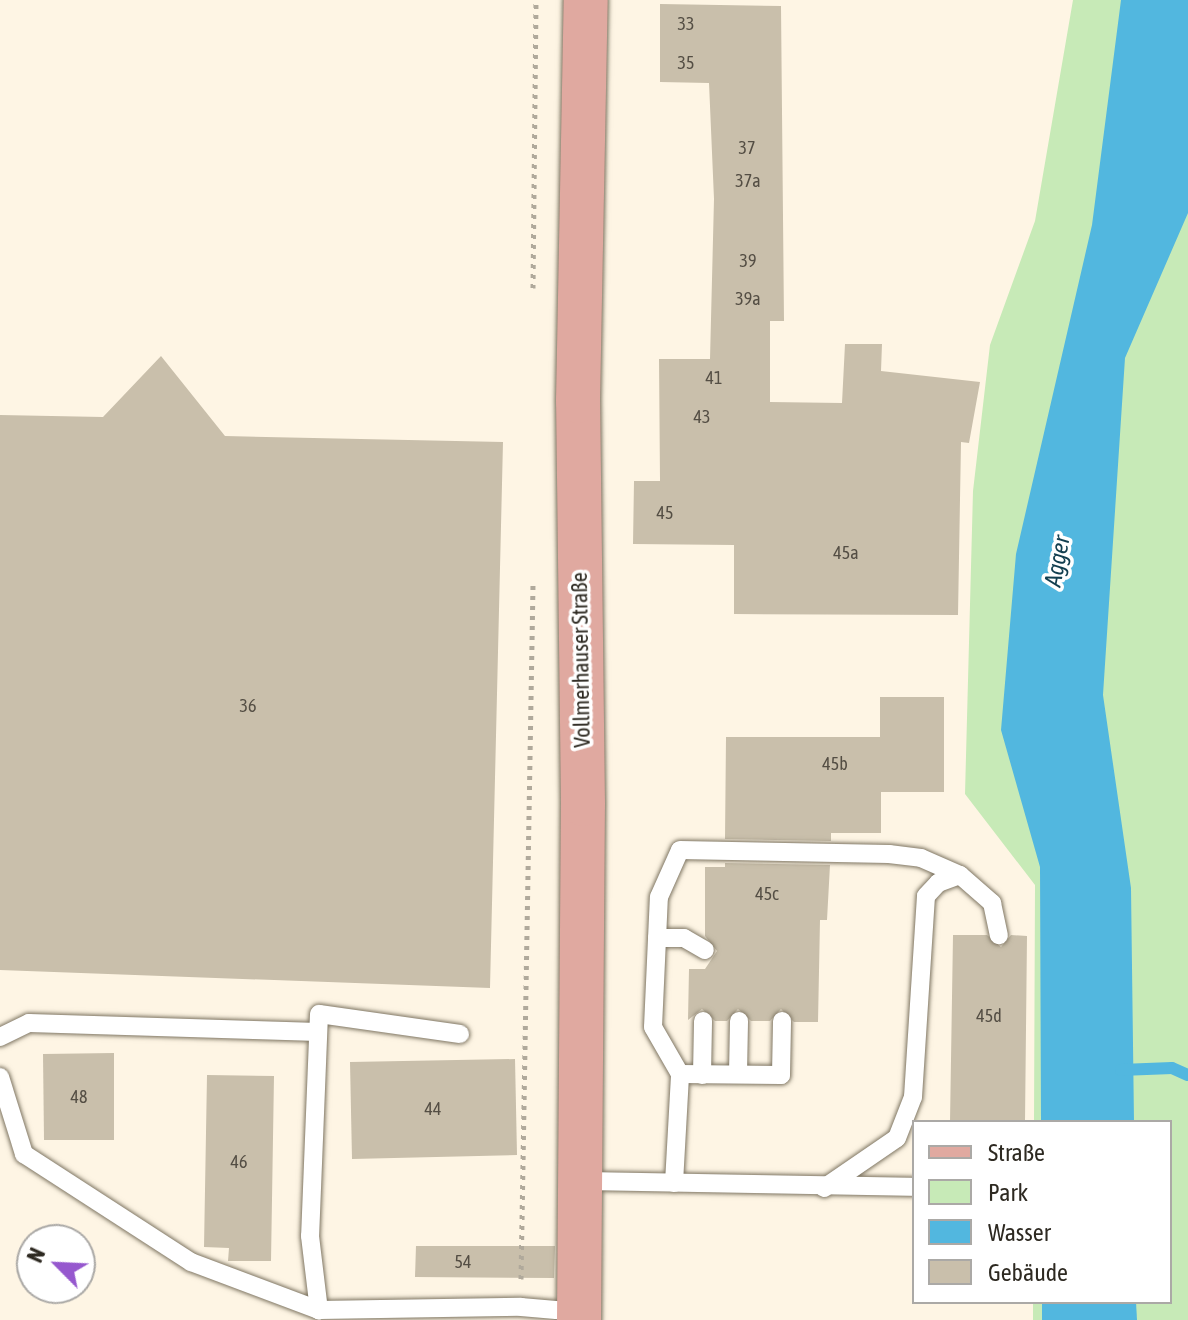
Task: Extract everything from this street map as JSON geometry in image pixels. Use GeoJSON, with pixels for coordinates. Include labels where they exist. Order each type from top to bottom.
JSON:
{"type":"FeatureCollection","features":[{"type":"Feature","properties":{"kind":"main road","name":"Vollmerhauser Straße"},"geometry":{"type":"LineString","coordinates":[[579,1316],[583,804],[578,401],[586,0]]}},
{"type":"Feature","properties":{"kind":"lane"},"geometry":{"type":"LineString","coordinates":[[674,1183],[680,1074],[653,1027],[659,897],[680,850],[889,854],[921,858],[960,875],[992,903],[999,935]]}},
{"type":"Feature","properties":{"kind":"lane"},"geometry":{"type":"LineString","coordinates":[[824,1188],[897,1138],[913,1097],[920,1046],[926,896],[938,883],[960,875]]}},
{"type":"Feature","properties":{"kind":"lane"},"geometry":{"type":"LineString","coordinates":[[657,938],[684,938],[705,950]]}},
{"type":"Feature","properties":{"kind":"lane"},"geometry":{"type":"LineString","coordinates":[[319,1310],[310,1236],[319,1014],[460,1034]]}},
{"type":"Feature","properties":{"kind":"lane"},"geometry":{"type":"LineString","coordinates":[[702,1075],[703,1021]]}},
{"type":"Feature","properties":{"kind":"lane"},"geometry":{"type":"LineString","coordinates":[[738,1074],[739,1021]]}},
{"type":"Feature","properties":{"kind":"lane"},"geometry":{"type":"LineString","coordinates":[[680,1074],[781,1075],[782,1021]]}},
{"type":"Feature","properties":{"kind":"lane"},"geometry":{"type":"LineString","coordinates":[[0,1037],[29,1023],[318,1032]]}},
{"type":"Feature","properties":{"kind":"lane"},"geometry":{"type":"LineString","coordinates":[[0,1077],[24,1154],[191,1262],[319,1310],[521,1307],[579,1316]]}},
{"type":"Feature","properties":{"kind":"lane"},"geometry":{"type":"LineString","coordinates":[[580,1181],[824,1188],[912,1187]]}},
{"type":"Feature","properties":{"kind":"path"},"geometry":{"type":"LineString","coordinates":[[533,294],[536,0]]}},
{"type":"Feature","properties":{"kind":"path"},"geometry":{"type":"LineString","coordinates":[[521,1307],[534,574]]}},
{"type":"Feature","properties":{"kind":"green space"},"geometry":{"type":"Polygon","coordinates":[[[1073,0],[1188,0],[1188,1320],[1033,1320],[1033,1304],[1172,1304],[1172,1120],[1034,1120],[1035,885],[965,794],[973,491],[990,345],[1035,221],[1073,0]]]}},
{"type":"Feature","properties":{"kind":"water","name":"Agger"},"geometry":{"type":"Polygon","coordinates":[[[1121,0],[1188,0],[1188,213],[1125,358],[1103,695],[1131,888],[1134,1120],[1041,1120],[1040,867],[1001,730],[1016,554],[1092,225],[1121,0]]]}},
{"type":"Feature","properties":{"kind":"water"},"geometry":{"type":"Polygon","coordinates":[[[1042,1304],[1136,1304],[1137,1320],[1042,1320],[1042,1304]]]}},
{"type":"Feature","properties":{"kind":"building"},"geometry":{"type":"Polygon","coordinates":[[[660,4],[781,6],[784,321],[770,321],[770,402],[842,403],[845,344],[882,344],[881,371],[980,382],[969,443],[961,442],[958,615],[734,614],[734,545],[633,544],[634,481],[660,481],[659,359],[710,359],[714,199],[709,83],[660,82],[660,4]]]}},
{"type":"Feature","properties":{"kind":"building"},"geometry":{"type":"Polygon","coordinates":[[[161,356],[225,436],[503,442],[490,988],[0,970],[0,415],[103,417],[161,356]]]}},
{"type":"Feature","properties":{"kind":"building"},"geometry":{"type":"Polygon","coordinates":[[[880,697],[944,697],[944,792],[881,792],[881,833],[831,833],[831,841],[725,839],[726,737],[880,737],[880,697]]]}},
{"type":"Feature","properties":{"kind":"building"},"geometry":{"type":"Polygon","coordinates":[[[725,863],[830,865],[827,920],[820,920],[818,1022],[794,1022],[781,1009],[770,1021],[751,1021],[738,1009],[727,1021],[715,1021],[702,1009],[688,1020],[689,969],[705,969],[717,951],[705,936],[705,867],[725,867],[725,863]]]}},
{"type":"Feature","properties":{"kind":"building"},"geometry":{"type":"Polygon","coordinates":[[[953,935],[987,935],[1001,947],[1011,935],[1027,936],[1025,1120],[950,1120],[953,935]]]}},
{"type":"Feature","properties":{"kind":"building"},"geometry":{"type":"Polygon","coordinates":[[[114,1053],[114,1140],[44,1140],[43,1054],[114,1053]]]}},
{"type":"Feature","properties":{"kind":"building"},"geometry":{"type":"Polygon","coordinates":[[[515,1059],[517,1155],[352,1159],[350,1062],[515,1059]]]}},
{"type":"Feature","properties":{"kind":"building"},"geometry":{"type":"Polygon","coordinates":[[[207,1075],[274,1076],[271,1261],[228,1261],[229,1248],[204,1247],[207,1075]]]}},
{"type":"Feature","properties":{"kind":"building"},"geometry":{"type":"Polygon","coordinates":[[[416,1246],[555,1246],[554,1278],[415,1277],[416,1246]]]}},
{"type":"Feature","properties":{"kind":"waterway"},"geometry":{"type":"LineString","coordinates":[[1121,1070],[1172,1068],[1188,1075]]}}]}
